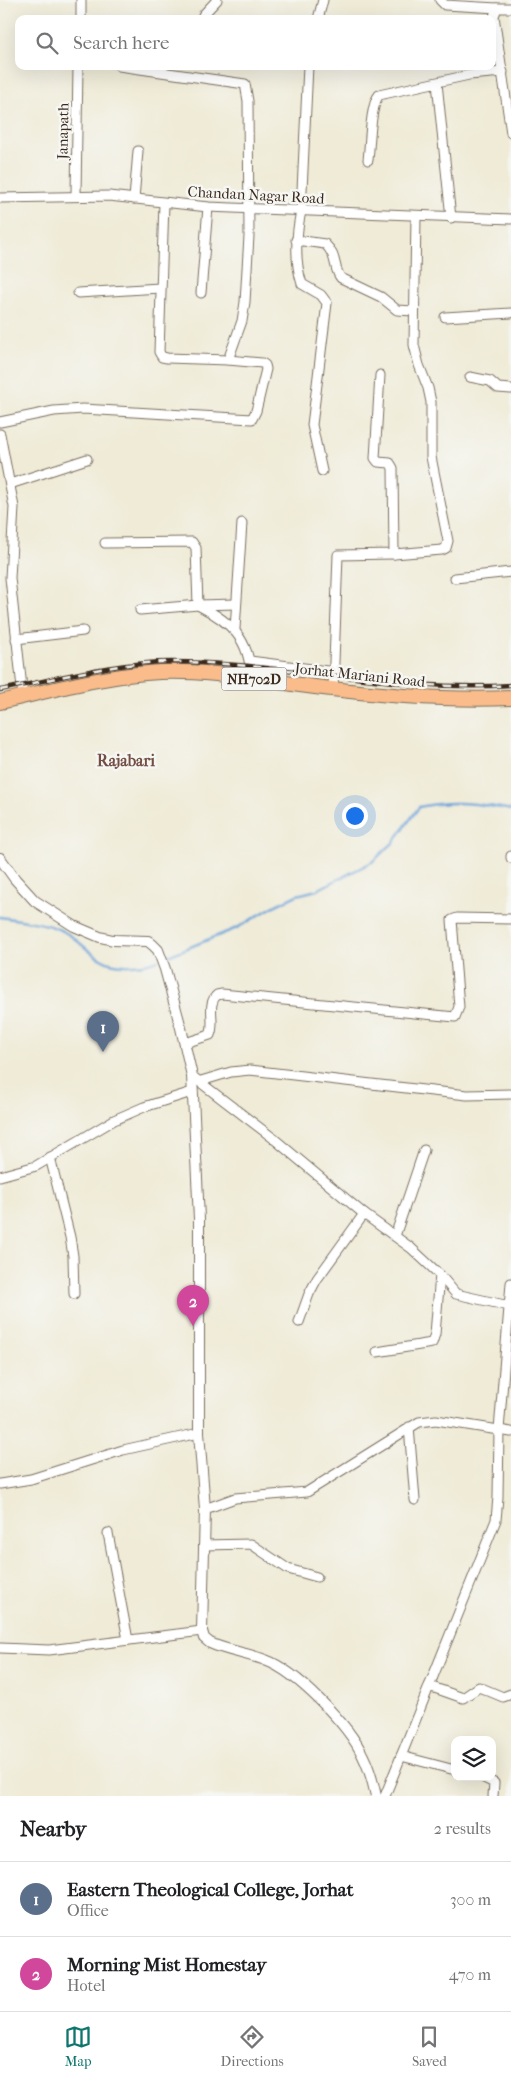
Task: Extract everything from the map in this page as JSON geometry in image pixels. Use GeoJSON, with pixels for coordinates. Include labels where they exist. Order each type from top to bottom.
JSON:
{"type":"FeatureCollection","features":[{"type":"Feature","properties":{"kind":"highway","name":"Jorhat Mariani Road"},"geometry":{"type":"LineString","coordinates":[[0,702],[82,684],[161,672],[188,672],[251,678],[333,689],[428,698],[511,698]]}},
{"type":"Feature","properties":{"kind":"street"},"geometry":{"type":"LineString","coordinates":[[81,0],[81,15]]}},
{"type":"Feature","properties":{"kind":"street"},"geometry":{"type":"LineString","coordinates":[[204,15],[217,0]]}},
{"type":"Feature","properties":{"kind":"street"},"geometry":{"type":"LineString","coordinates":[[319,15],[323,0]]}},
{"type":"Feature","properties":{"kind":"street"},"geometry":{"type":"LineString","coordinates":[[440,0],[445,5],[511,8]]}},
{"type":"Feature","properties":{"kind":"street"},"geometry":{"type":"LineString","coordinates":[[494,15],[497,8]]}},
{"type":"Feature","properties":{"kind":"street"},"geometry":{"type":"LineString","coordinates":[[496,28],[511,133]]}},
{"type":"Feature","properties":{"kind":"street","name":"Janapath"},"geometry":{"type":"LineString","coordinates":[[76,195],[78,70]]}},
{"type":"Feature","properties":{"kind":"street"},"geometry":{"type":"LineString","coordinates":[[147,70],[245,84],[248,101],[249,236],[244,312],[228,360]]}},
{"type":"Feature","properties":{"kind":"street"},"geometry":{"type":"LineString","coordinates":[[308,70],[301,211],[296,240],[302,284],[321,295],[327,303],[312,425],[322,471]]}},
{"type":"Feature","properties":{"kind":"street"},"geometry":{"type":"LineString","coordinates":[[368,160],[376,98],[384,94],[469,75],[503,72]]}},
{"type":"Feature","properties":{"kind":"street"},"geometry":{"type":"LineString","coordinates":[[437,83],[451,218]]}},
{"type":"Feature","properties":{"kind":"street"},"geometry":{"type":"LineString","coordinates":[[134,199],[138,151]]}},
{"type":"Feature","properties":{"kind":"street","name":"Chandan Nagar Road"},"geometry":{"type":"LineString","coordinates":[[0,198],[76,195],[109,196],[164,204],[249,210],[376,212],[451,218],[511,219]]}},
{"type":"Feature","properties":{"kind":"street"},"geometry":{"type":"LineString","coordinates":[[0,422],[54,411],[83,409],[252,419],[256,411],[266,370],[265,365],[262,363],[228,360],[162,357],[158,352],[164,204]]}},
{"type":"Feature","properties":{"kind":"street"},"geometry":{"type":"LineString","coordinates":[[202,293],[208,207]]}},
{"type":"Feature","properties":{"kind":"street"},"geometry":{"type":"LineString","coordinates":[[333,689],[338,554],[394,554],[442,550],[447,545],[431,457],[431,402],[415,352],[416,216]]}},
{"type":"Feature","properties":{"kind":"street"},"geometry":{"type":"LineString","coordinates":[[296,240],[325,244],[335,259],[337,273],[341,278],[381,297],[397,310],[414,311]]}},
{"type":"Feature","properties":{"kind":"street"},"geometry":{"type":"LineString","coordinates":[[78,293],[160,288]]}},
{"type":"Feature","properties":{"kind":"street"},"geometry":{"type":"LineString","coordinates":[[445,317],[511,313]]}},
{"type":"Feature","properties":{"kind":"street"},"geometry":{"type":"LineString","coordinates":[[380,375],[374,458],[378,462],[390,463],[393,468],[394,554]]}},
{"type":"Feature","properties":{"kind":"street"},"geometry":{"type":"LineString","coordinates":[[470,377],[490,381],[498,388],[511,389]]}},
{"type":"Feature","properties":{"kind":"street"},"geometry":{"type":"LineString","coordinates":[[0,434],[10,484],[14,517],[10,578],[23,697]]}},
{"type":"Feature","properties":{"kind":"street"},"geometry":{"type":"LineString","coordinates":[[10,484],[87,459]]}},
{"type":"Feature","properties":{"kind":"street"},"geometry":{"type":"LineString","coordinates":[[235,629],[242,523]]}},
{"type":"Feature","properties":{"kind":"street"},"geometry":{"type":"LineString","coordinates":[[105,543],[192,542],[196,548],[198,605]]}},
{"type":"Feature","properties":{"kind":"street"},"geometry":{"type":"LineString","coordinates":[[454,578],[511,572]]}},
{"type":"Feature","properties":{"kind":"street"},"geometry":{"type":"LineString","coordinates":[[140,610],[236,604]]}},
{"type":"Feature","properties":{"kind":"street"},"geometry":{"type":"LineString","coordinates":[[198,605],[218,615],[235,629],[250,661],[251,678]]}},
{"type":"Feature","properties":{"kind":"street"},"geometry":{"type":"LineString","coordinates":[[16,639],[83,631]]}},
{"type":"Feature","properties":{"kind":"street"},"geometry":{"type":"LineString","coordinates":[[250,661],[335,672]]}},
{"type":"Feature","properties":{"kind":"street"},"geometry":{"type":"LineString","coordinates":[[0,858],[15,879],[35,900],[74,926],[100,937],[113,940],[148,941],[158,950],[196,1079],[192,1092],[199,1218],[199,1433],[205,1509],[202,1631],[204,1638],[210,1643],[272,1663],[291,1674],[304,1685],[344,1726],[355,1741],[363,1755],[376,1796]]}},
{"type":"Feature","properties":{"kind":"street"},"geometry":{"type":"LineString","coordinates":[[185,1043],[210,1035],[213,998],[222,994],[455,1017],[459,1007],[452,920],[457,918],[511,919]]}},
{"type":"Feature","properties":{"kind":"street"},"geometry":{"type":"LineString","coordinates":[[196,1079],[250,1070],[458,1094],[511,1094]]}},
{"type":"Feature","properties":{"kind":"street"},"geometry":{"type":"LineString","coordinates":[[196,1079],[364,1214],[395,1236],[440,1275],[456,1294],[509,1306]]}},
{"type":"Feature","properties":{"kind":"street"},"geometry":{"type":"LineString","coordinates":[[0,1176],[36,1166],[114,1120],[192,1092]]}},
{"type":"Feature","properties":{"kind":"street"},"geometry":{"type":"LineString","coordinates":[[395,1236],[424,1150]]}},
{"type":"Feature","properties":{"kind":"street"},"geometry":{"type":"LineString","coordinates":[[50,1157],[70,1237],[73,1256],[74,1294]]}},
{"type":"Feature","properties":{"kind":"street"},"geometry":{"type":"LineString","coordinates":[[299,1322],[309,1294],[317,1279],[364,1214]]}},
{"type":"Feature","properties":{"kind":"street"},"geometry":{"type":"LineString","coordinates":[[377,1352],[432,1343],[435,1334],[440,1275]]}},
{"type":"Feature","properties":{"kind":"street"},"geometry":{"type":"LineString","coordinates":[[384,1796],[496,1520],[499,1430],[511,1283]]}},
{"type":"Feature","properties":{"kind":"street"},"geometry":{"type":"LineString","coordinates":[[205,1509],[235,1498],[307,1492],[419,1422],[436,1420],[511,1432]]}},
{"type":"Feature","properties":{"kind":"street"},"geometry":{"type":"LineString","coordinates":[[409,1427],[415,1500]]}},
{"type":"Feature","properties":{"kind":"street"},"geometry":{"type":"LineString","coordinates":[[0,1484],[31,1479],[123,1450],[199,1433]]}},
{"type":"Feature","properties":{"kind":"street"},"geometry":{"type":"LineString","coordinates":[[108,1533],[128,1640]]}},
{"type":"Feature","properties":{"kind":"street"},"geometry":{"type":"LineString","coordinates":[[204,1545],[251,1544],[288,1569],[318,1577]]}},
{"type":"Feature","properties":{"kind":"street"},"geometry":{"type":"LineString","coordinates":[[0,1648],[49,1650],[202,1631]]}},
{"type":"Feature","properties":{"kind":"street"},"geometry":{"type":"LineString","coordinates":[[429,1686],[463,1698],[479,1686],[503,1697],[511,1694]]}},
{"type":"Feature","properties":{"kind":"street"},"geometry":{"type":"LineString","coordinates":[[401,1756],[451,1769]]}},
{"type":"Feature","properties":{"kind":"street"},"geometry":{"type":"LineString","coordinates":[[490,1781],[494,1783],[493,1796]]}},
{"type":"Feature","properties":{"kind":"waterway"},"geometry":{"type":"LineString","coordinates":[[163,958],[237,928],[276,905],[297,895],[317,890],[372,862],[393,843],[419,807],[465,803],[511,810]]}},
{"type":"Feature","properties":{"kind":"waterway"},"geometry":{"type":"LineString","coordinates":[[0,917],[40,923],[61,930],[95,955],[114,964],[137,965],[158,960]]}},
{"type":"Feature","properties":{"kind":"railway"},"geometry":{"type":"LineString","coordinates":[[0,690],[107,668],[172,662],[214,663],[426,685],[511,685]]}},
{"type":"Feature","properties":{"kind":"place","name":"Eastern Theological College, Jorhat"},"geometry":{"type":"Point","coordinates":[103,1052]}},
{"type":"Feature","properties":{"kind":"place","name":"Morning Mist Homestay"},"geometry":{"type":"Point","coordinates":[193,1326]}},
{"type":"Feature","properties":{"kind":"district","name":"Rajabari"},"geometry":{"type":"Point","coordinates":[126,760]}}]}
